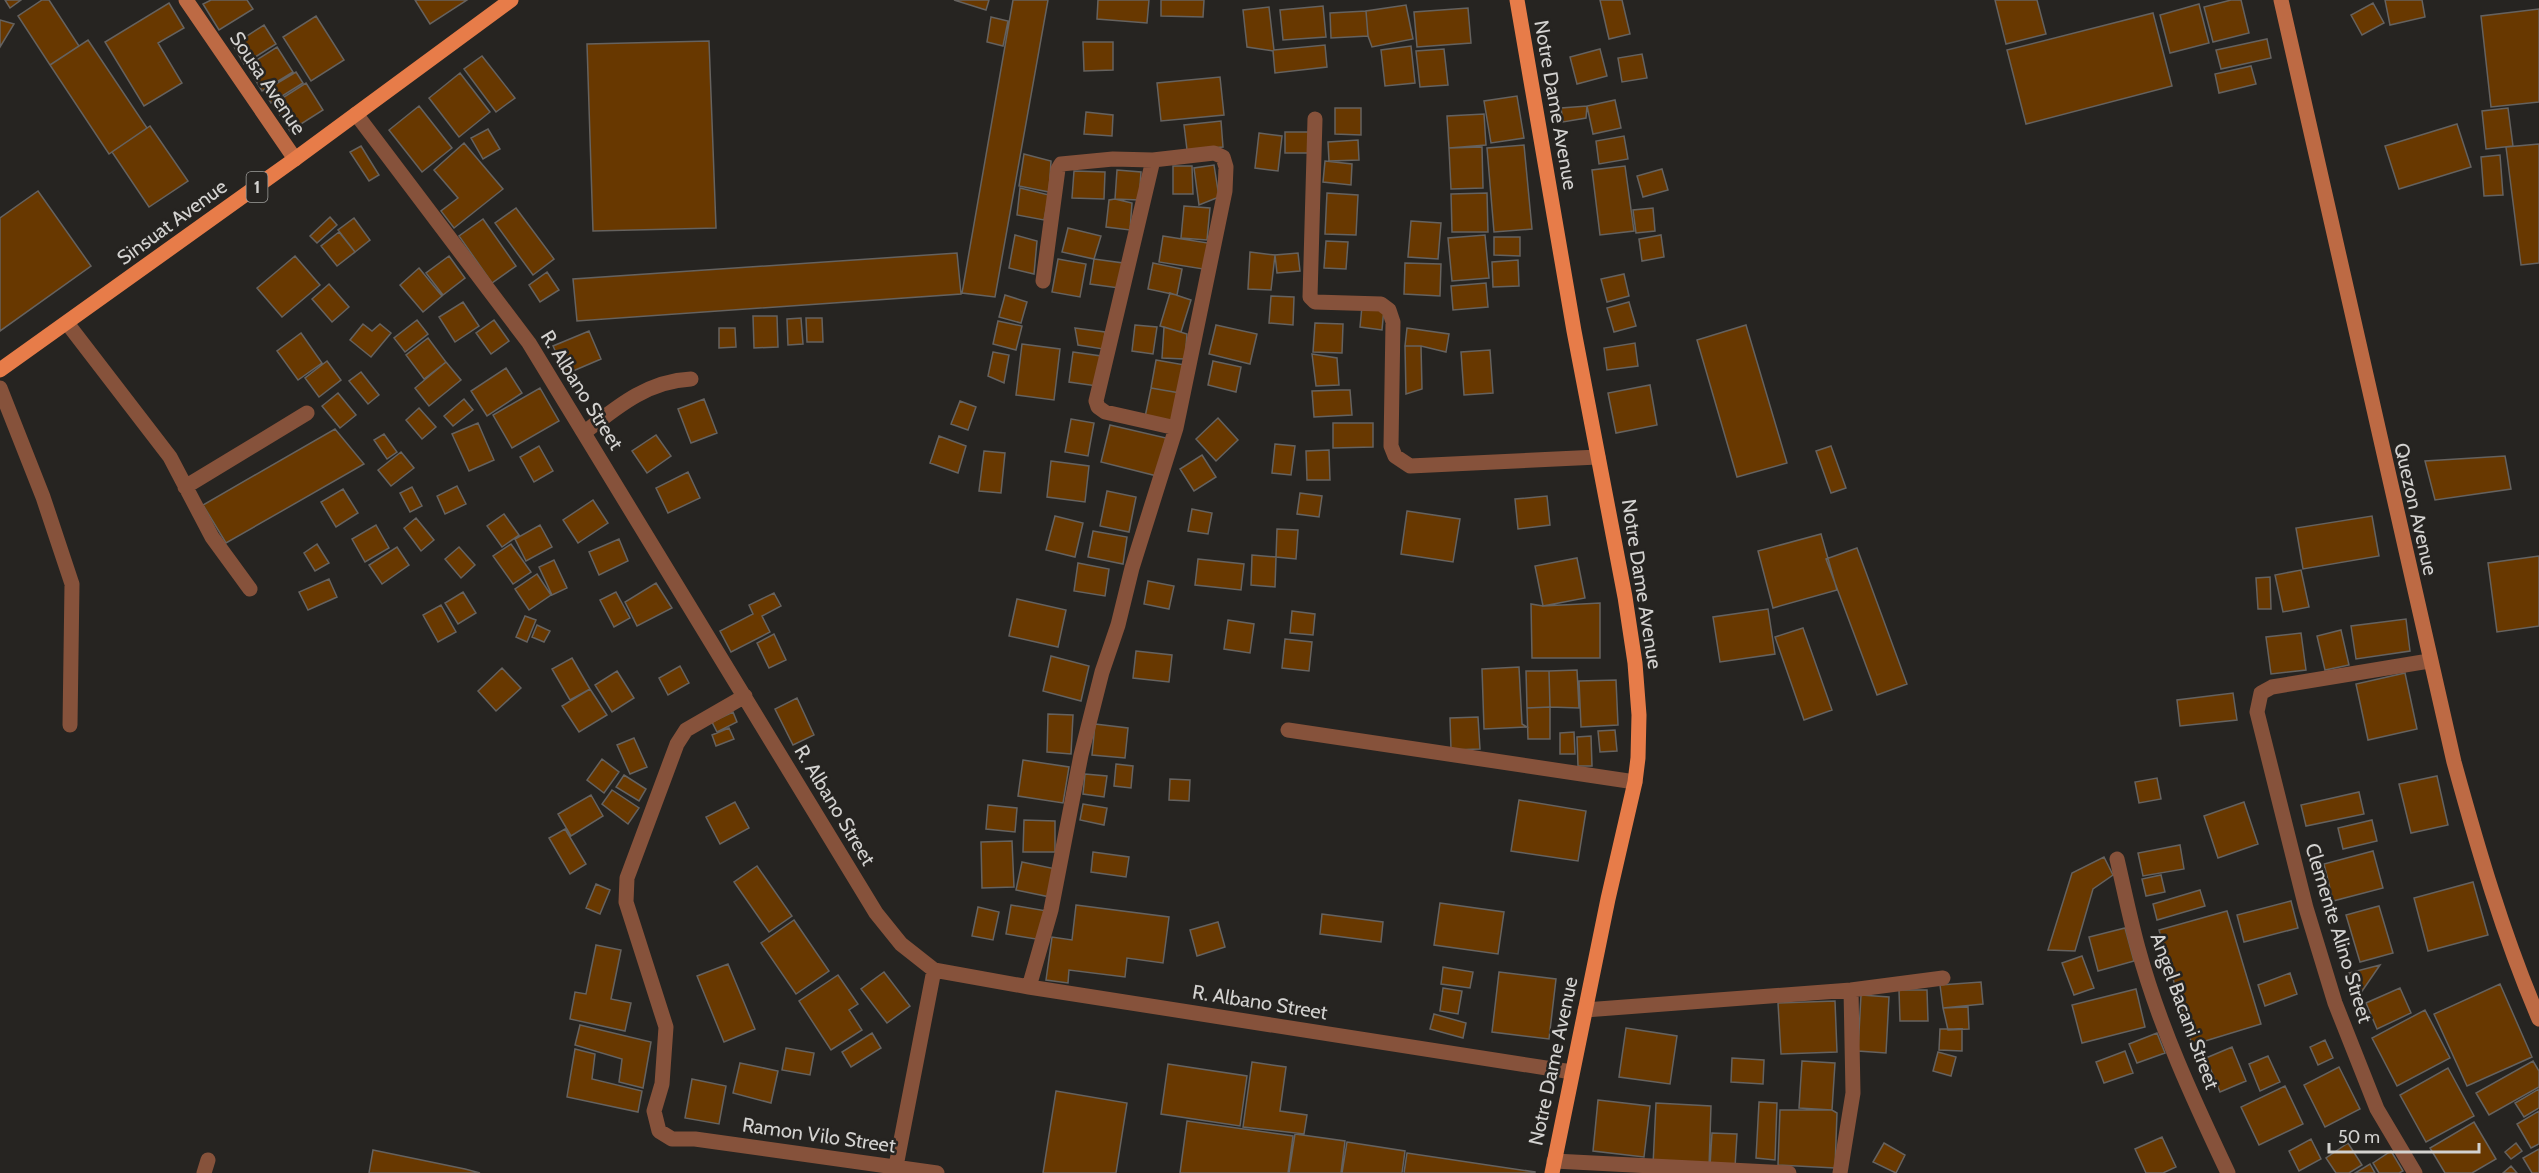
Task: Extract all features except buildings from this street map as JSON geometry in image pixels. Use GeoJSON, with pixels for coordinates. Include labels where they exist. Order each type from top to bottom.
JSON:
{"type":"FeatureCollection","features":[{"type":"Feature","properties":{"kind":"main road","name":"Sousa Avenue"},"geometry":{"type":"LineString","coordinates":[[186,0],[295,159]]}},
{"type":"Feature","properties":{"kind":"main road","name":"Sinsuat Avenue"},"geometry":{"type":"LineString","coordinates":[[0,370],[295,159],[511,0]]}},
{"type":"Feature","properties":{"kind":"main road","name":"Notre Dame Avenue"},"geometry":{"type":"LineString","coordinates":[[1518,0],[1574,331],[1625,597],[1635,663],[1639,715],[1635,782],[1553,1167]]}},
{"type":"Feature","properties":{"kind":"main road","name":"Quezon Avenue"},"geometry":{"type":"LineString","coordinates":[[2281,0],[2429,661],[2454,762],[2485,875],[2517,968],[2539,1018]]}},
{"type":"Feature","properties":{"kind":"street","name":"R. Albano Street"},"geometry":{"type":"LineString","coordinates":[[356,114],[529,343],[876,913],[901,944],[934,970],[1572,1072]]}},
{"type":"Feature","properties":{"kind":"street"},"geometry":{"type":"LineString","coordinates":[[1315,119],[1310,297],[1315,302],[1381,304],[1389,310],[1393,322],[1391,447],[1395,456],[1410,466],[1598,457]]}},
{"type":"Feature","properties":{"kind":"street"},"geometry":{"type":"LineString","coordinates":[[1029,987],[1051,910],[1081,755],[1102,672],[1176,428],[1225,191],[1226,167],[1223,157],[1214,153],[1153,160],[1113,159],[1061,164],[1058,169],[1043,281]]}},
{"type":"Feature","properties":{"kind":"street"},"geometry":{"type":"LineString","coordinates":[[1153,160],[1096,401],[1098,407],[1104,412],[1176,428]]}},
{"type":"Feature","properties":{"kind":"street"},"geometry":{"type":"LineString","coordinates":[[67,323],[170,457],[212,537],[250,589]]}},
{"type":"Feature","properties":{"kind":"street"},"geometry":{"type":"LineString","coordinates":[[585,432],[618,406],[654,385],[671,380],[691,379]]}},
{"type":"Feature","properties":{"kind":"street"},"geometry":{"type":"LineString","coordinates":[[0,388],[43,497],[72,584],[70,725]]}},
{"type":"Feature","properties":{"kind":"street"},"geometry":{"type":"LineString","coordinates":[[185,487],[307,413]]}},
{"type":"Feature","properties":{"kind":"street","name":"Clemente Alino Street"},"geometry":{"type":"LineString","coordinates":[[2415,1173],[2378,1109],[2335,1004],[2306,908],[2257,712],[2261,693],[2272,687],[2429,661]]}},
{"type":"Feature","properties":{"kind":"street","name":"Ramon Vilo Street"},"geometry":{"type":"LineString","coordinates":[[745,696],[686,730],[676,744],[627,878],[626,902],[666,1027],[662,1084],[654,1111],[659,1131],[672,1138],[695,1139],[938,1173]]}},
{"type":"Feature","properties":{"kind":"street"},"geometry":{"type":"LineString","coordinates":[[1288,730],[1635,782]]}},
{"type":"Feature","properties":{"kind":"street","name":"Angel Bacani Street"},"geometry":{"type":"LineString","coordinates":[[2117,860],[2138,950],[2161,1018],[2228,1173]]}},
{"type":"Feature","properties":{"kind":"street"},"geometry":{"type":"LineString","coordinates":[[896,1166],[934,970]]}},
{"type":"Feature","properties":{"kind":"street"},"geometry":{"type":"LineString","coordinates":[[1585,1010],[1851,990],[1943,978]]}},
{"type":"Feature","properties":{"kind":"street"},"geometry":{"type":"LineString","coordinates":[[1840,1173],[1853,1093],[1851,990]]}},
{"type":"Feature","properties":{"kind":"street"},"geometry":{"type":"LineString","coordinates":[[1553,1167],[1789,1173]]}}]}
